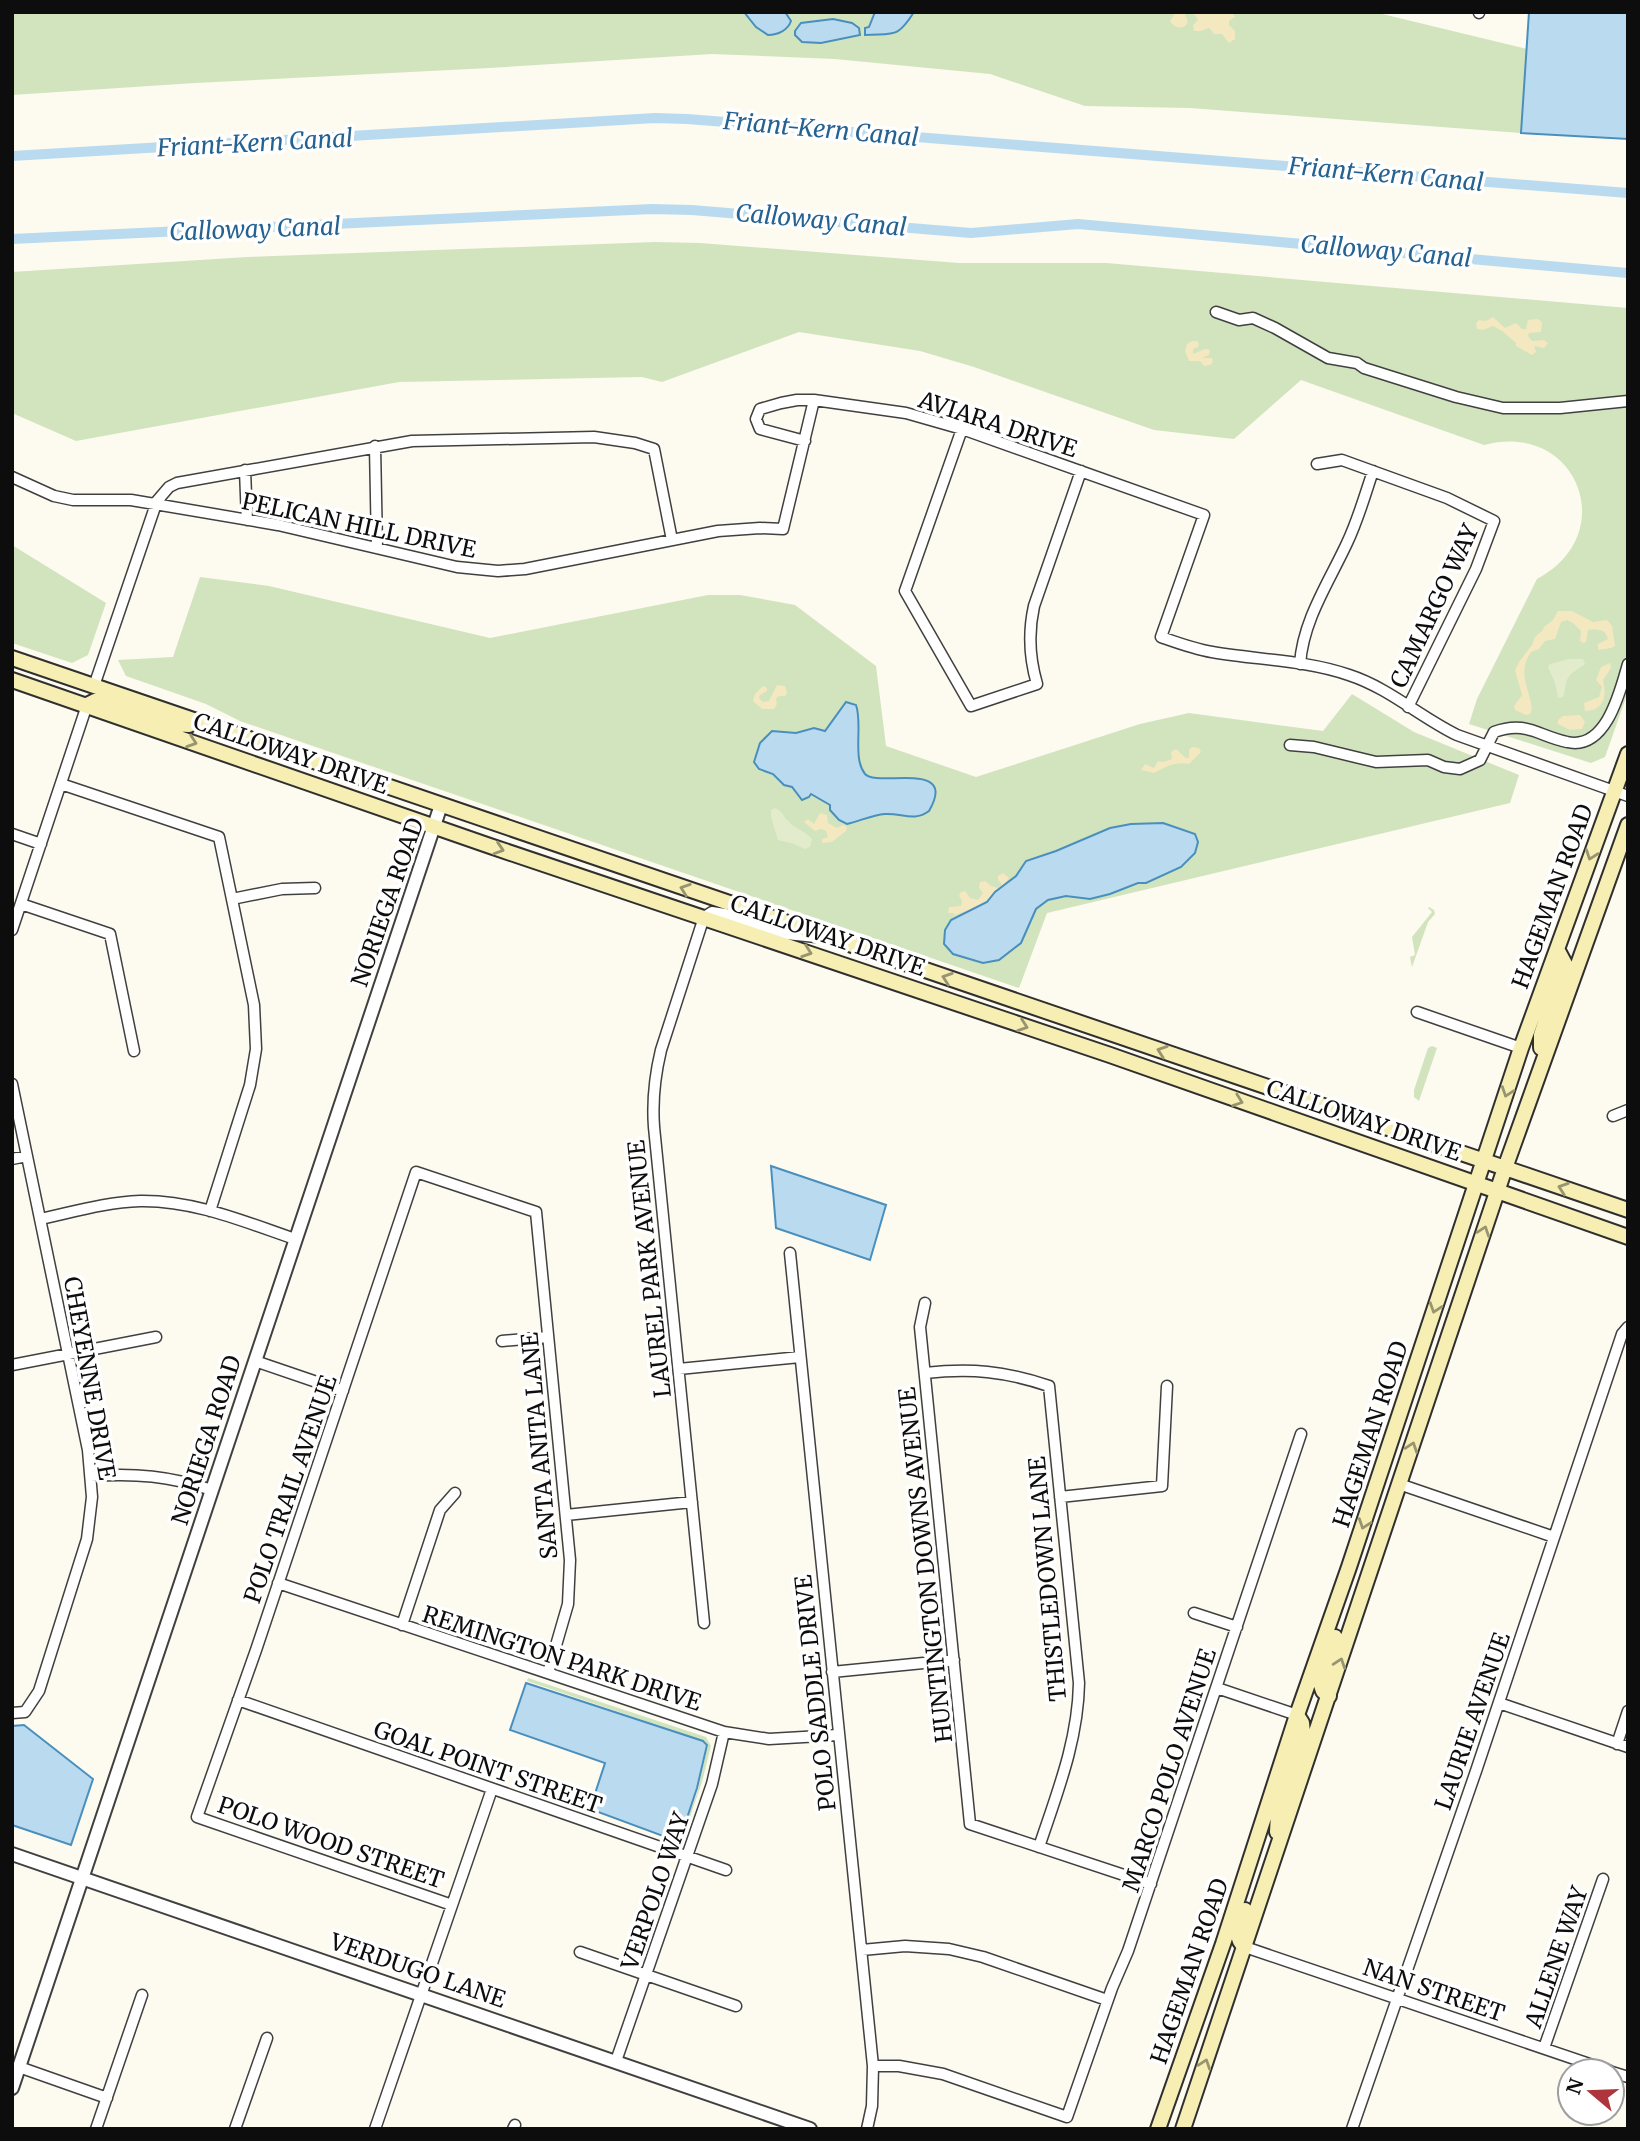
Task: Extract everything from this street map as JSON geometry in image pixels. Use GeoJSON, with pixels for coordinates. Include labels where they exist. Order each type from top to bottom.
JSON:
{"type":"FeatureCollection","features":[{"type":"Feature","properties":{"kind":"main road","name":"CALLOWAY DRIVE"},"geometry":{"type":"LineString","coordinates":[[12,658],[1628,1210]]}},
{"type":"Feature","properties":{"kind":"main road"},"geometry":{"type":"LineString","coordinates":[[12,671],[74,691],[83,691],[94,686]]}},
{"type":"Feature","properties":{"kind":"main road","name":"CALLOWAY DRIVE"},"geometry":{"type":"LineString","coordinates":[[12,680],[434,827],[1110,1055],[1628,1237]]}},
{"type":"Feature","properties":{"kind":"main road"},"geometry":{"type":"LineString","coordinates":[[87,705],[104,700],[171,724],[208,726]]}},
{"type":"Feature","properties":{"kind":"main road","name":"HAGEMAN ROAD"},"geometry":{"type":"LineString","coordinates":[[1158,2129],[1264,1824],[1297,1715],[1349,1567],[1521,1048],[1557,949],[1621,793],[1628,754]]}},
{"type":"Feature","properties":{"kind":"main road","name":"HAGEMAN ROAD"},"geometry":{"type":"LineString","coordinates":[[1183,2129],[1505,1168],[1628,825]]}},
{"type":"Feature","properties":{"kind":"main road"},"geometry":{"type":"LineString","coordinates":[[1541,1063],[1541,1035],[1565,964],[1557,949]]}},
{"type":"Feature","properties":{"kind":"main road"},"geometry":{"type":"LineString","coordinates":[[1399,1484],[1391,1471],[1416,1386],[1418,1361]]}},
{"type":"Feature","properties":{"kind":"main road"},"geometry":{"type":"LineString","coordinates":[[1329,1696],[1320,1682],[1346,1602],[1349,1567]]}},
{"type":"Feature","properties":{"kind":"main road"},"geometry":{"type":"LineString","coordinates":[[1276,1851],[1278,1814],[1303,1734],[1302,1723],[1297,1715]]}},
{"type":"Feature","properties":{"kind":"main road"},"geometry":{"type":"LineString","coordinates":[[1245,1947],[1239,1943],[1237,1935],[1261,1857],[1264,1824]]}},
{"type":"Feature","properties":{"kind":"street"},"geometry":{"type":"LineString","coordinates":[[1216,312],[1239,320],[1253,318],[1328,358],[1357,363],[1364,368],[1456,397],[1503,408],[1597,406],[1628,401]]}},
{"type":"Feature","properties":{"kind":"street"},"geometry":{"type":"LineString","coordinates":[[804,441],[814,400]]}},
{"type":"Feature","properties":{"kind":"street","name":"AVIARA DRIVE"},"geometry":{"type":"LineString","coordinates":[[804,441],[760,429],[755,419],[760,410],[789,401],[814,400],[906,413],[962,429],[1204,514],[1161,637],[1210,652],[1300,664]]}},
{"type":"Feature","properties":{"kind":"street"},"geometry":{"type":"LineString","coordinates":[[962,429],[905,591],[971,706],[1037,684],[1030,655],[1032,614],[1081,471]]}},
{"type":"Feature","properties":{"kind":"street"},"geometry":{"type":"LineString","coordinates":[[94,686],[156,504],[162,493],[177,483],[412,441],[594,437],[615,439],[654,449],[672,540]]}},
{"type":"Feature","properties":{"kind":"street","name":"PELICAN HILL DRIVE"},"geometry":{"type":"LineString","coordinates":[[12,477],[54,496],[73,500],[131,500],[156,504],[247,520],[457,567],[498,571],[525,569],[739,528],[783,530],[804,441]]}},
{"type":"Feature","properties":{"kind":"street"},"geometry":{"type":"LineString","coordinates":[[375,446],[377,548]]}},
{"type":"Feature","properties":{"kind":"street"},"geometry":{"type":"LineString","coordinates":[[1317,464],[1342,460],[1373,471],[1349,540],[1309,620],[1300,664],[1330,669],[1372,684],[1437,725],[1487,746],[1621,793]]}},
{"type":"Feature","properties":{"kind":"street"},"geometry":{"type":"LineString","coordinates":[[245,470],[247,520]]}},
{"type":"Feature","properties":{"kind":"street","name":"CAMARGO WAY"},"geometry":{"type":"LineString","coordinates":[[1373,471],[1447,498],[1494,521],[1476,569],[1408,707]]}},
{"type":"Feature","properties":{"kind":"street"},"geometry":{"type":"LineString","coordinates":[[1290,745],[1314,747],[1376,762],[1428,760],[1451,769],[1460,769],[1480,760],[1494,732],[1513,726],[1529,728],[1568,743],[1581,744],[1596,734],[1618,701],[1628,664]]}},
{"type":"Feature","properties":{"kind":"street"},"geometry":{"type":"LineString","coordinates":[[12,930],[87,705]]}},
{"type":"Feature","properties":{"kind":"street"},"geometry":{"type":"LineString","coordinates":[[61,784],[219,837],[254,1005],[256,1049],[250,1086],[210,1211]]}},
{"type":"Feature","properties":{"kind":"street","name":"NORIEGA ROAD"},"geometry":{"type":"LineString","coordinates":[[12,2088],[441,805]]}},
{"type":"Feature","properties":{"kind":"street"},"geometry":{"type":"LineString","coordinates":[[12,834],[41,844]]}},
{"type":"Feature","properties":{"kind":"street"},"geometry":{"type":"LineString","coordinates":[[232,899],[282,889],[315,888]]}},
{"type":"Feature","properties":{"kind":"street"},"geometry":{"type":"LineString","coordinates":[[21,904],[110,934],[134,1051]]}},
{"type":"Feature","properties":{"kind":"street"},"geometry":{"type":"LineString","coordinates":[[704,917],[712,912],[725,914],[786,934],[827,937]]}},
{"type":"Feature","properties":{"kind":"street","name":"LAUREL PARK AVENUE"},"geometry":{"type":"LineString","coordinates":[[704,917],[661,1050],[653,1093],[654,1126],[704,1622]]}},
{"type":"Feature","properties":{"kind":"street"},"geometry":{"type":"LineString","coordinates":[[1417,1012],[1521,1048]]}},
{"type":"Feature","properties":{"kind":"street","name":"CHEYENNE DRIVE"},"geometry":{"type":"LineString","coordinates":[[12,1084],[91,1476],[90,1518],[84,1549],[39,1690],[25,1712],[12,1713]]}},
{"type":"Feature","properties":{"kind":"street"},"geometry":{"type":"LineString","coordinates":[[1613,1116],[1628,1110]]}},
{"type":"Feature","properties":{"kind":"street"},"geometry":{"type":"LineString","coordinates":[[12,1159],[27,1156]]}},
{"type":"Feature","properties":{"kind":"street","name":"SANTA ANITA LANE"},"geometry":{"type":"LineString","coordinates":[[416,1172],[536,1212],[570,1560],[568,1604],[548,1673]]}},
{"type":"Feature","properties":{"kind":"street","name":"POLO TRAIL AVENUE"},"geometry":{"type":"LineString","coordinates":[[197,1816],[416,1172]]}},
{"type":"Feature","properties":{"kind":"street"},"geometry":{"type":"LineString","coordinates":[[40,1219],[138,1201],[185,1205],[210,1211],[295,1239]]}},
{"type":"Feature","properties":{"kind":"street","name":"POLO SADDLE DRIVE"},"geometry":{"type":"LineString","coordinates":[[790,1253],[873,2066],[872,2106],[867,2129]]}},
{"type":"Feature","properties":{"kind":"street","name":"HUNTINGTON DOWNS AVENUE"},"geometry":{"type":"LineString","coordinates":[[925,1303],[920,1327],[970,1824],[1039,1847]]}},
{"type":"Feature","properties":{"kind":"street","name":"LAURIE AVENUE"},"geometry":{"type":"LineString","coordinates":[[1352,2129],[1499,1703],[1622,1334],[1628,1327]]}},
{"type":"Feature","properties":{"kind":"street"},"geometry":{"type":"LineString","coordinates":[[12,1365],[156,1337]]}},
{"type":"Feature","properties":{"kind":"street"},"geometry":{"type":"LineString","coordinates":[[502,1341],[548,1337]]}},
{"type":"Feature","properties":{"kind":"street"},"geometry":{"type":"LineString","coordinates":[[679,1369],[800,1357]]}},
{"type":"Feature","properties":{"kind":"street"},"geometry":{"type":"LineString","coordinates":[[255,1361],[343,1391]]}},
{"type":"Feature","properties":{"kind":"street","name":"THISTLEDOWN LANE"},"geometry":{"type":"LineString","coordinates":[[925,1373],[978,1370],[1022,1377],[1049,1385],[1079,1705],[1072,1745],[1039,1847]]}},
{"type":"Feature","properties":{"kind":"street"},"geometry":{"type":"LineString","coordinates":[[1060,1497],[1162,1486],[1167,1386]]}},
{"type":"Feature","properties":{"kind":"street","name":"MARCO POLO AVENUE"},"geometry":{"type":"LineString","coordinates":[[873,2066],[899,2066],[943,2074],[1067,2117],[1151,1884],[1301,1434]]}},
{"type":"Feature","properties":{"kind":"street"},"geometry":{"type":"LineString","coordinates":[[91,1476],[154,1476],[212,1490]]}},
{"type":"Feature","properties":{"kind":"street"},"geometry":{"type":"LineString","coordinates":[[1399,1484],[1554,1537]]}},
{"type":"Feature","properties":{"kind":"street"},"geometry":{"type":"LineString","coordinates":[[402,1625],[440,1510],[455,1493]]}},
{"type":"Feature","properties":{"kind":"street"},"geometry":{"type":"LineString","coordinates":[[566,1515],[692,1502]]}},
{"type":"Feature","properties":{"kind":"street","name":"REMINGTON PARK DRIVE"},"geometry":{"type":"LineString","coordinates":[[278,1583],[724,1732],[789,1740],[838,1735]]}},
{"type":"Feature","properties":{"kind":"street"},"geometry":{"type":"LineString","coordinates":[[1194,1613],[1237,1627]]}},
{"type":"Feature","properties":{"kind":"street"},"geometry":{"type":"LineString","coordinates":[[832,1672],[954,1660]]}},
{"type":"Feature","properties":{"kind":"street"},"geometry":{"type":"LineString","coordinates":[[1217,1688],[1297,1715]]}},
{"type":"Feature","properties":{"kind":"street","name":"GOAL POINT STREET"},"geometry":{"type":"LineString","coordinates":[[238,1700],[726,1870]]}},
{"type":"Feature","properties":{"kind":"street"},"geometry":{"type":"LineString","coordinates":[[1499,1703],[1628,1747]]}},
{"type":"Feature","properties":{"kind":"street"},"geometry":{"type":"LineString","coordinates":[[1617,1744],[1628,1710]]}},
{"type":"Feature","properties":{"kind":"street","name":"VERPOLO WAY"},"geometry":{"type":"LineString","coordinates":[[617,2061],[712,1784],[724,1732]]}},
{"type":"Feature","properties":{"kind":"street"},"geometry":{"type":"LineString","coordinates":[[375,2129],[492,1789]]}},
{"type":"Feature","properties":{"kind":"street","name":"POLO WOOD STREET"},"geometry":{"type":"LineString","coordinates":[[197,1816],[452,1905]]}},
{"type":"Feature","properties":{"kind":"street"},"geometry":{"type":"LineString","coordinates":[[1039,1847],[1151,1884]]}},
{"type":"Feature","properties":{"kind":"street","name":"VERDUGO LANE"},"geometry":{"type":"LineString","coordinates":[[12,1854],[617,2061],[791,2126],[810,2129]]}},
{"type":"Feature","properties":{"kind":"street","name":"ALLENE WAY"},"geometry":{"type":"LineString","coordinates":[[1544,2048],[1603,1879]]}},
{"type":"Feature","properties":{"kind":"street"},"geometry":{"type":"LineString","coordinates":[[862,1950],[905,1946],[949,1949],[983,1957],[1107,2000]]}},
{"type":"Feature","properties":{"kind":"street","name":"NAN STREET"},"geometry":{"type":"LineString","coordinates":[[1245,1947],[1570,2057]]}},
{"type":"Feature","properties":{"kind":"street"},"geometry":{"type":"LineString","coordinates":[[580,1952],[736,2006]]}},
{"type":"Feature","properties":{"kind":"street"},"geometry":{"type":"LineString","coordinates":[[96,2129],[142,1995]]}},
{"type":"Feature","properties":{"kind":"street"},"geometry":{"type":"LineString","coordinates":[[235,2129],[267,2038]]}},
{"type":"Feature","properties":{"kind":"street"},"geometry":{"type":"LineString","coordinates":[[19,2067],[107,2098]]}},
{"type":"Feature","properties":{"kind":"green space"},"geometry":{"type":"Polygon","coordinates":[[[12,12],[1374,12],[1527,49],[1521,133],[1190,108],[1085,106],[990,74],[835,59],[712,54],[12,95],[12,12]]]}},
{"type":"Feature","properties":{"kind":"green space"},"geometry":{"type":"Polygon","coordinates":[[[655,242],[700,243],[959,263],[1106,263],[1628,308],[1628,692],[1605,757],[1591,763],[1469,724],[1477,699],[1537,579],[1563,559],[1578,536],[1582,510],[1577,486],[1564,465],[1543,449],[1516,442],[1484,445],[1301,380],[1234,439],[1154,430],[974,367],[920,351],[799,332],[662,382],[642,377],[399,382],[76,441],[12,413],[12,272],[247,257],[655,242]]]}},
{"type":"Feature","properties":{"kind":"green space"},"geometry":{"type":"Polygon","coordinates":[[[12,545],[106,603],[88,655],[72,663],[12,643],[12,545]]]}},
{"type":"Feature","properties":{"kind":"green space"},"geometry":{"type":"Polygon","coordinates":[[[200,577],[269,586],[490,638],[708,595],[740,595],[795,605],[876,666],[886,746],[976,777],[1140,724],[1189,713],[1323,731],[1352,694],[1414,732],[1519,775],[1510,803],[1047,913],[1019,988],[240,721],[206,704],[126,676],[118,660],[173,657],[200,577]]]}},
{"type":"Feature","properties":{"kind":"green space"},"geometry":{"type":"Polygon","coordinates":[[[1569,659],[1583,659],[1585,664],[1570,675],[1563,697],[1558,698],[1548,667],[1569,659]]]}},
{"type":"Feature","properties":{"kind":"green space"},"geometry":{"type":"Polygon","coordinates":[[[775,808],[812,839],[810,847],[805,849],[778,840],[771,817],[771,810],[775,808]]]}},
{"type":"Feature","properties":{"kind":"green space"},"geometry":{"type":"Polygon","coordinates":[[[1429,907],[1435,914],[1428,922],[1412,967],[1410,957],[1415,955],[1412,937],[1432,912],[1429,907]]]}},
{"type":"Feature","properties":{"kind":"green space"},"geometry":{"type":"Polygon","coordinates":[[[1428,1048],[1437,1048],[1419,1101],[1414,1097],[1414,1090],[1428,1048]]]}},
{"type":"Feature","properties":{"kind":"green space"},"geometry":{"type":"Polygon","coordinates":[[[528,1678],[706,1737],[711,1746],[702,1782],[684,1834],[682,1833],[697,1793],[708,1745],[705,1741],[527,1681],[528,1678]]]}},
{"type":"Feature","properties":{"kind":"sand"},"geometry":{"type":"Polygon","coordinates":[[[1172,12],[1232,12],[1235,17],[1229,21],[1229,25],[1235,31],[1235,39],[1229,43],[1222,34],[1214,34],[1209,28],[1194,31],[1193,25],[1198,20],[1195,15],[1187,13],[1186,25],[1176,27],[1170,21],[1174,15],[1172,12]]]}},
{"type":"Feature","properties":{"kind":"sand"},"geometry":{"type":"Polygon","coordinates":[[[1493,317],[1505,328],[1516,323],[1522,329],[1526,329],[1528,320],[1538,319],[1542,322],[1541,332],[1529,333],[1528,336],[1532,341],[1544,340],[1548,343],[1544,348],[1534,346],[1536,352],[1532,355],[1516,346],[1516,343],[1493,326],[1477,329],[1476,323],[1479,320],[1486,321],[1493,317]]]}},
{"type":"Feature","properties":{"kind":"sand"},"geometry":{"type":"Polygon","coordinates":[[[1192,341],[1199,344],[1193,349],[1193,354],[1205,349],[1210,350],[1209,355],[1202,358],[1212,358],[1210,365],[1204,366],[1200,361],[1189,361],[1185,351],[1187,344],[1192,341]]]}},
{"type":"Feature","properties":{"kind":"sand"},"geometry":{"type":"Polygon","coordinates":[[[1558,611],[1572,611],[1593,622],[1607,620],[1612,626],[1615,646],[1598,650],[1598,644],[1608,639],[1603,631],[1588,630],[1586,642],[1583,643],[1580,641],[1581,631],[1573,623],[1567,620],[1561,622],[1555,639],[1545,641],[1539,649],[1531,652],[1527,660],[1524,673],[1532,709],[1530,714],[1526,715],[1515,710],[1514,706],[1522,695],[1515,670],[1535,637],[1553,620],[1558,611]]]}},
{"type":"Feature","properties":{"kind":"sand"},"geometry":{"type":"Polygon","coordinates":[[[1610,663],[1611,668],[1603,680],[1603,701],[1596,708],[1585,711],[1584,703],[1599,697],[1602,687],[1596,680],[1601,667],[1610,663]]]}},
{"type":"Feature","properties":{"kind":"sand"},"geometry":{"type":"Polygon","coordinates":[[[777,685],[785,686],[787,693],[776,698],[774,709],[762,709],[753,701],[755,694],[763,686],[767,691],[759,698],[763,702],[769,701],[777,685]]]}},
{"type":"Feature","properties":{"kind":"sand"},"geometry":{"type":"Polygon","coordinates":[[[1580,715],[1585,722],[1582,729],[1570,730],[1558,724],[1558,720],[1563,716],[1580,715]]]}},
{"type":"Feature","properties":{"kind":"sand"},"geometry":{"type":"Polygon","coordinates":[[[1192,747],[1199,748],[1201,752],[1189,764],[1175,764],[1154,773],[1141,770],[1145,764],[1154,768],[1158,761],[1172,759],[1171,752],[1176,749],[1189,758],[1189,750],[1192,747]]]}},
{"type":"Feature","properties":{"kind":"sand"},"geometry":{"type":"Polygon","coordinates":[[[820,813],[827,815],[828,823],[837,828],[843,825],[847,827],[846,831],[832,842],[822,843],[822,839],[828,837],[826,831],[815,831],[804,822],[808,819],[814,824],[820,813]]]}},
{"type":"Feature","properties":{"kind":"sand"},"geometry":{"type":"Polygon","coordinates":[[[1003,873],[1009,878],[983,903],[953,916],[955,913],[948,913],[949,907],[961,906],[961,892],[965,891],[970,898],[978,900],[983,893],[979,888],[980,882],[985,881],[998,888],[1002,884],[998,876],[1003,873]]]}},
{"type":"Feature","properties":{"kind":"water"},"geometry":{"type":"Polygon","coordinates":[[[744,12],[785,12],[791,21],[782,31],[768,35],[756,27],[744,12]]]}},
{"type":"Feature","properties":{"kind":"water"},"geometry":{"type":"Polygon","coordinates":[[[875,12],[914,12],[899,31],[865,35],[865,28],[869,27],[875,12]]]}},
{"type":"Feature","properties":{"kind":"water"},"geometry":{"type":"Polygon","coordinates":[[[1529,12],[1628,12],[1628,139],[1521,133],[1529,12]]]}},
{"type":"Feature","properties":{"kind":"water"},"geometry":{"type":"Polygon","coordinates":[[[833,19],[852,23],[859,28],[860,35],[821,43],[802,42],[795,35],[801,23],[833,19]]]}},
{"type":"Feature","properties":{"kind":"water"},"geometry":{"type":"Polygon","coordinates":[[[846,702],[856,705],[859,759],[865,774],[872,777],[925,780],[933,785],[935,795],[929,811],[913,817],[880,815],[847,824],[830,810],[830,805],[811,794],[802,800],[792,787],[784,785],[773,774],[759,769],[754,762],[760,743],[772,731],[796,733],[814,728],[825,731],[846,702]]]}},
{"type":"Feature","properties":{"kind":"water"},"geometry":{"type":"Polygon","coordinates":[[[1163,823],[1195,834],[1198,842],[1195,853],[1181,867],[1146,883],[1138,883],[1090,899],[1066,896],[1048,900],[1036,909],[1021,943],[999,960],[983,963],[953,954],[944,944],[945,930],[951,920],[987,902],[995,892],[1016,876],[1026,861],[1110,828],[1163,823]]]}},
{"type":"Feature","properties":{"kind":"water"},"geometry":{"type":"Polygon","coordinates":[[[771,1166],[886,1205],[870,1260],[776,1228],[771,1166]]]}},
{"type":"Feature","properties":{"kind":"water"},"geometry":{"type":"Polygon","coordinates":[[[526,1683],[703,1741],[707,1745],[697,1788],[682,1833],[671,1839],[590,1809],[605,1763],[510,1730],[526,1683]]]}},
{"type":"Feature","properties":{"kind":"water"},"geometry":{"type":"Polygon","coordinates":[[[24,1725],[93,1779],[71,1845],[12,1825],[12,1726],[24,1725]]]}},
{"type":"Feature","properties":{"kind":"waterway","name":"Friant-Kern Canal"},"geometry":{"type":"LineString","coordinates":[[12,156],[655,118],[1628,193]]}},
{"type":"Feature","properties":{"kind":"waterway","name":"Calloway Canal"},"geometry":{"type":"LineString","coordinates":[[12,239],[652,209],[971,233],[1078,224],[1628,273]]}}]}
